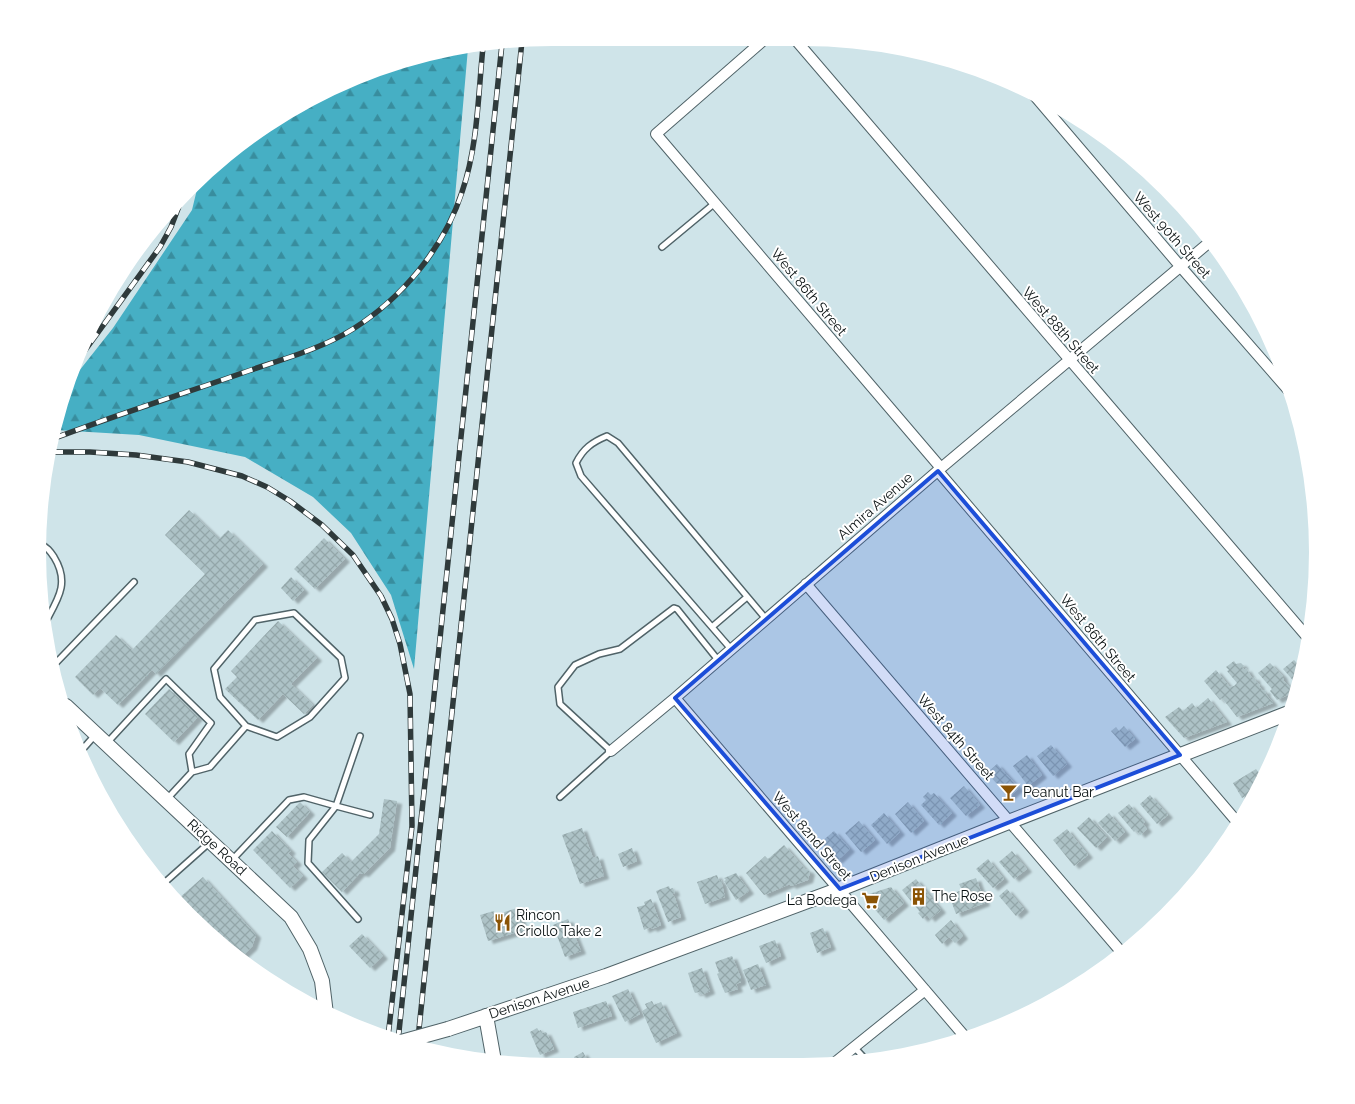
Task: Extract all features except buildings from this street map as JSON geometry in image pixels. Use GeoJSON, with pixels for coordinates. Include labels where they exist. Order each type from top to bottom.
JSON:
{"type":"FeatureCollection","features":[{"type":"Feature","properties":{"kind":"main road","name":"Ridge Road"},"geometry":{"type":"LineString","coordinates":[[72,712],[291,917],[310,949],[322,980],[325,1004]]}},
{"type":"Feature","properties":{"kind":"main road","name":"Denison Avenue"},"geometry":{"type":"LineString","coordinates":[[413,1039],[448,1029],[606,976],[840,889],[1282,716]]}},
{"type":"Feature","properties":{"kind":"main road"},"geometry":{"type":"LineString","coordinates":[[486,1016],[493,1054]]}},
{"type":"Feature","properties":{"kind":"street","name":"West 86th Street"},"geometry":{"type":"LineString","coordinates":[[757,46],[656,134],[1233,818]]}},
{"type":"Feature","properties":{"kind":"street","name":"West 88th Street"},"geometry":{"type":"LineString","coordinates":[[801,46],[1302,631]]}},
{"type":"Feature","properties":{"kind":"street","name":"West 90th Street"},"geometry":{"type":"LineString","coordinates":[[1045,108],[1278,378]]}},
{"type":"Feature","properties":{"kind":"street","name":"Almira Avenue"},"geometry":{"type":"LineString","coordinates":[[611,751],[675,698],[939,469],[1205,246]]}},
{"type":"Feature","properties":{"kind":"street","name":"West 84th Street"},"geometry":{"type":"LineString","coordinates":[[806,584],[1118,948]]}},
{"type":"Feature","properties":{"kind":"street","name":"West 82nd Street"},"geometry":{"type":"LineString","coordinates":[[675,698],[961,1032]]}},
{"type":"Feature","properties":{"kind":"street"},"geometry":{"type":"LineString","coordinates":[[844,1056],[925,990]]}},
{"type":"Feature","properties":{"kind":"lane"},"geometry":{"type":"LineString","coordinates":[[662,247],[715,203]]}},
{"type":"Feature","properties":{"kind":"lane"},"geometry":{"type":"LineString","coordinates":[[731,649],[581,476],[576,463],[581,452],[594,441],[607,436],[618,443],[766,618]]}},
{"type":"Feature","properties":{"kind":"lane"},"geometry":{"type":"LineString","coordinates":[[46,548],[57,562],[62,582],[58,598],[51,614]]}},
{"type":"Feature","properties":{"kind":"lane"},"geometry":{"type":"LineString","coordinates":[[58,661],[134,582]]}},
{"type":"Feature","properties":{"kind":"lane"},"geometry":{"type":"LineString","coordinates":[[712,627],[747,596]]}},
{"type":"Feature","properties":{"kind":"lane"},"geometry":{"type":"LineString","coordinates":[[611,751],[560,704],[558,687],[575,665],[599,654],[620,650],[674,608],[677,609],[718,660]]}},
{"type":"Feature","properties":{"kind":"lane"},"geometry":{"type":"LineString","coordinates":[[294,613],[341,658],[345,678],[310,717],[278,737],[246,726],[220,697],[214,669],[255,620],[294,613]]}},
{"type":"Feature","properties":{"kind":"lane"},"geometry":{"type":"LineString","coordinates":[[86,747],[101,739],[166,679],[211,723],[189,754],[192,772]]}},
{"type":"Feature","properties":{"kind":"lane"},"geometry":{"type":"LineString","coordinates":[[166,800],[192,772],[210,767],[246,726]]}},
{"type":"Feature","properties":{"kind":"lane"},"geometry":{"type":"LineString","coordinates":[[358,919],[308,863],[309,840],[336,806],[360,736]]}},
{"type":"Feature","properties":{"kind":"lane","name":"Almira Avenue"},"geometry":{"type":"LineString","coordinates":[[560,797],[611,751]]}},
{"type":"Feature","properties":{"kind":"lane"},"geometry":{"type":"LineString","coordinates":[[232,860],[289,800],[304,797],[370,814]]}},
{"type":"Feature","properties":{"kind":"lane"},"geometry":{"type":"LineString","coordinates":[[168,880],[211,840]]}},
{"type":"Feature","properties":{"kind":"lane"},"geometry":{"type":"LineString","coordinates":[[855,1048],[861,1054]]}},
{"type":"Feature","properties":{"kind":"highlighted area"},"geometry":{"type":"Polygon","coordinates":[[[938,471],[1180,755],[840,889],[675,698],[938,471]]]}},
{"type":"Feature","properties":{"kind":"green space"},"geometry":{"type":"Polygon","coordinates":[[[467,54],[414,669],[391,595],[351,533],[313,497],[245,457],[139,435],[61,430],[81,369],[113,328],[192,210],[196,192],[244,151],[271,131],[299,114],[328,98],[389,73],[421,63],[467,54]]]}},
{"type":"Feature","properties":{"kind":"railway"},"geometry":{"type":"LineString","coordinates":[[418,1040],[521,47]]}},
{"type":"Feature","properties":{"kind":"railway"},"geometry":{"type":"LineString","coordinates":[[399,1034],[501,49]]}},
{"type":"Feature","properties":{"kind":"railway"},"geometry":{"type":"LineString","coordinates":[[60,436],[315,348],[353,329],[388,302],[404,287],[433,252],[454,213],[462,192],[474,139],[483,52]]}},
{"type":"Feature","properties":{"kind":"railway"},"geometry":{"type":"LineString","coordinates":[[93,339],[160,247],[176,215]]}},
{"type":"Feature","properties":{"kind":"railway"},"geometry":{"type":"LineString","coordinates":[[56,452],[136,455],[188,462],[242,476],[267,487],[290,501],[322,525],[353,555],[381,596],[392,619],[400,644],[410,694],[412,826],[389,1031]]}},
{"type":"Feature","properties":{"kind":"place","name":"Peanut Bar"},"geometry":{"type":"Point","coordinates":[1009,792]}},
{"type":"Feature","properties":{"kind":"place","name":"The Rose"},"geometry":{"type":"Point","coordinates":[918,896]}},
{"type":"Feature","properties":{"kind":"place","name":"La Bodega"},"geometry":{"type":"Point","coordinates":[871,900]}},
{"type":"Feature","properties":{"kind":"place","name":"Rincon Criollo Take 2"},"geometry":{"type":"Point","coordinates":[502,923]}}]}
